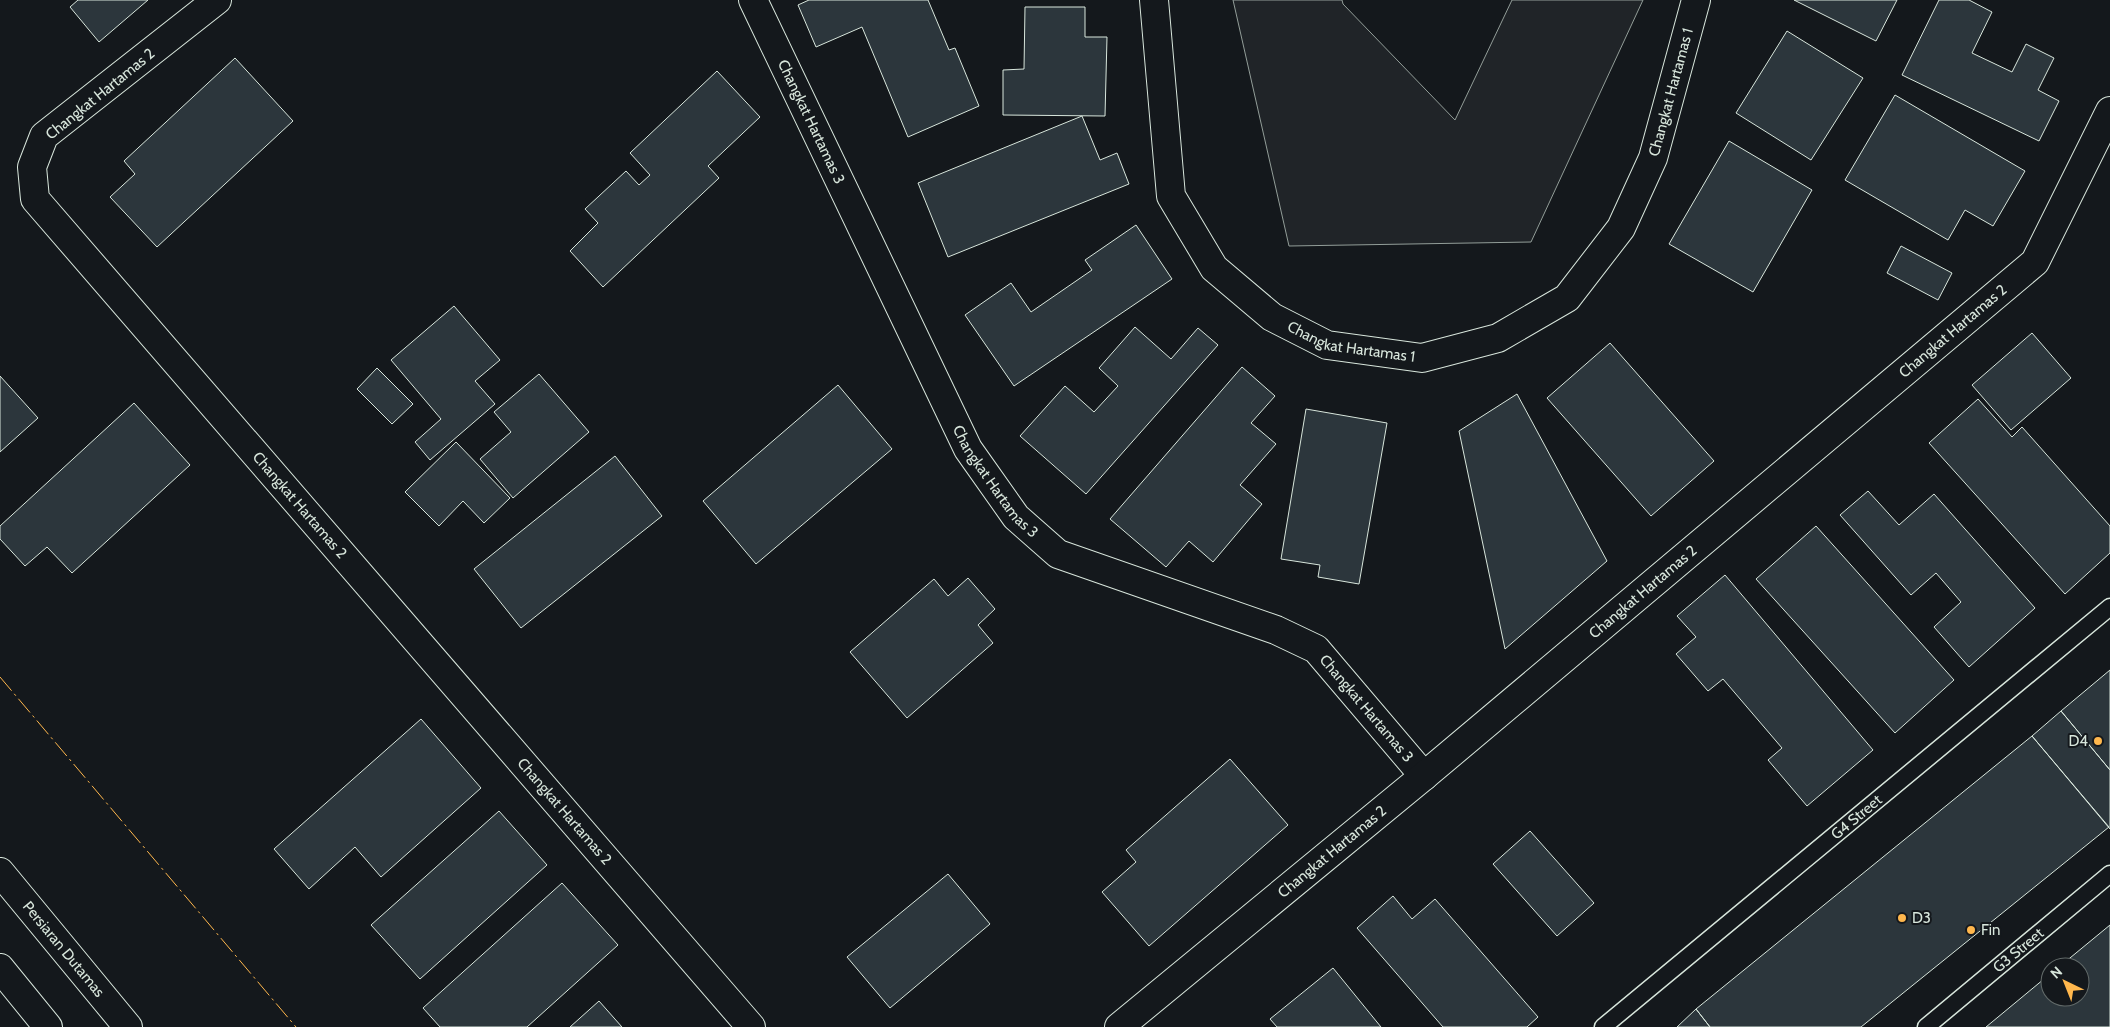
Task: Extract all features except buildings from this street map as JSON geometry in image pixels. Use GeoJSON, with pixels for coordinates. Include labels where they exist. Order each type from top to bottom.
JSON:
{"type":"FeatureCollection","features":[{"type":"Feature","properties":{"kind":"street","name":"Changkat Hartamas 2"},"geometry":{"type":"LineString","coordinates":[[217,0],[44,136],[32,167],[35,199],[751,1027]]}},
{"type":"Feature","properties":{"kind":"street","name":"Changkat Hartamas 3"},"geometry":{"type":"LineString","coordinates":[[753,0],[968,449],[1016,516],[1058,554],[1276,630],[1316,649],[1424,776]]}},
{"type":"Feature","properties":{"kind":"street","name":"Changkat Hartamas 1"},"geometry":{"type":"LineString","coordinates":[[1154,0],[1171,196],[1214,268],[1272,317],[1327,345],[1422,358],[1498,338],[1568,298],[1621,228],[1653,158],[1696,0]]}},
{"type":"Feature","properties":{"kind":"street","name":"Changkat Hartamas 2"},"geometry":{"type":"LineString","coordinates":[[1119,1027],[1424,776],[2035,262],[2110,111]]}},
{"type":"Feature","properties":{"kind":"street","name":"Persiaran Dutamas"},"geometry":{"type":"LineString","coordinates":[[0,872],[127,1026]]}},
{"type":"Feature","properties":{"kind":"street"},"geometry":{"type":"LineString","coordinates":[[0,968],[48,1027]]}},
{"type":"Feature","properties":{"kind":"lane","name":"G4 Street"},"geometry":{"type":"LineString","coordinates":[[1603,1027],[2110,607]]}},
{"type":"Feature","properties":{"kind":"lane","name":"G3 Street"},"geometry":{"type":"LineString","coordinates":[[1926,1027],[2110,874]]}},
{"type":"Feature","properties":{"kind":"shaded area"},"geometry":{"type":"Polygon","coordinates":[[[1233,0],[1342,0],[1343,4],[1455,120],[1512,0],[1643,0],[1531,242],[1289,246],[1233,0]]]}},
{"type":"Feature","properties":{"kind":"power"},"geometry":{"type":"LineString","coordinates":[[0,677],[296,1027]]}},
{"type":"Feature","properties":{"kind":"place","name":"D4"},"geometry":{"type":"Point","coordinates":[2098,741]}},
{"type":"Feature","properties":{"kind":"place","name":"D3"},"geometry":{"type":"Point","coordinates":[1902,918]}},
{"type":"Feature","properties":{"kind":"place","name":"Fin"},"geometry":{"type":"Point","coordinates":[1971,930]}}]}
